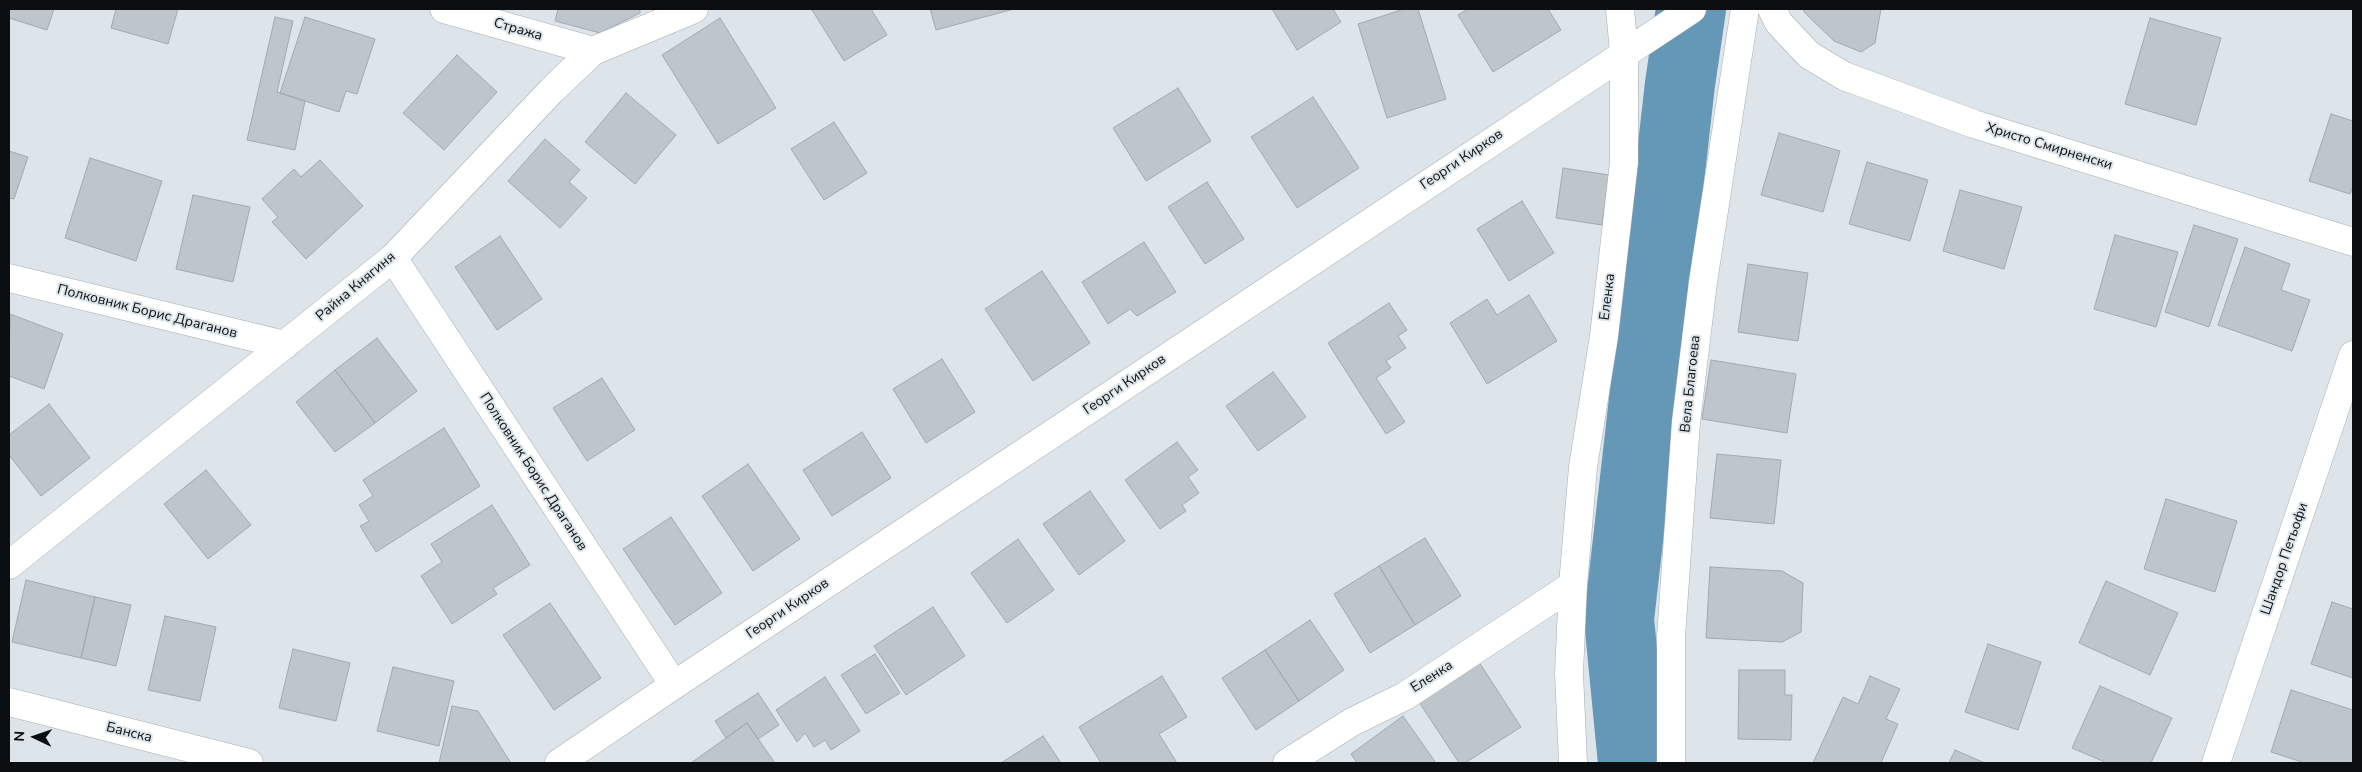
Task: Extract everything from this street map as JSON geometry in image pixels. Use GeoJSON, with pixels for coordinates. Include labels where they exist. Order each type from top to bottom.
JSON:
{"type":"FeatureCollection","features":[{"type":"Feature","properties":{"kind":"street","name":"Стража"},"geometry":{"type":"LineString","coordinates":[[444,9],[593,51]]}},
{"type":"Feature","properties":{"kind":"street","name":"Райна Княгиня"},"geometry":{"type":"LineString","coordinates":[[9,565],[393,258],[552,90],[593,51],[694,9]]}},
{"type":"Feature","properties":{"kind":"street","name":"Еленка"},"geometry":{"type":"LineString","coordinates":[[1573,763],[1569,674],[1573,585],[1583,467],[1604,336],[1624,162],[1624,52],[1620,9]]}},
{"type":"Feature","properties":{"kind":"street","name":"Георги Кирков"},"geometry":{"type":"LineString","coordinates":[[559,763],[1624,52],[1692,9]]}},
{"type":"Feature","properties":{"kind":"street","name":"Вела Благоева"},"geometry":{"type":"LineString","coordinates":[[1671,763],[1671,637],[1686,422],[1703,282],[1745,9]]}},
{"type":"Feature","properties":{"kind":"street","name":"Христо Смирненски"},"geometry":{"type":"LineString","coordinates":[[1772,9],[1779,23],[1809,55],[1844,76],[1974,124],[2353,242]]}},
{"type":"Feature","properties":{"kind":"street","name":"Полковник Борис Драганов"},"geometry":{"type":"LineString","coordinates":[[393,258],[674,685]]}},
{"type":"Feature","properties":{"kind":"street","name":"Полковник Борис Драганов"},"geometry":{"type":"LineString","coordinates":[[9,278],[285,346]]}},
{"type":"Feature","properties":{"kind":"street","name":"Шандор Петьофи"},"geometry":{"type":"LineString","coordinates":[[2216,763],[2353,355]]}},
{"type":"Feature","properties":{"kind":"street","name":"Еленка"},"geometry":{"type":"LineString","coordinates":[[1288,763],[1352,722],[1404,696],[1573,585]]}},
{"type":"Feature","properties":{"kind":"street","name":"Банска"},"geometry":{"type":"LineString","coordinates":[[9,702],[249,763]]}},
{"type":"Feature","properties":{"kind":"building"},"geometry":{"type":"Polygon","coordinates":[[[9,9],[54,9],[47,30],[9,18],[9,9]]]}},
{"type":"Feature","properties":{"kind":"building"},"geometry":{"type":"Polygon","coordinates":[[[116,9],[178,9],[168,44],[111,28],[116,9]]]}},
{"type":"Feature","properties":{"kind":"building"},"geometry":{"type":"Polygon","coordinates":[[[558,9],[640,9],[640,13],[600,33],[555,21],[558,9]]]}},
{"type":"Feature","properties":{"kind":"building"},"geometry":{"type":"Polygon","coordinates":[[[813,9],[871,9],[887,35],[844,61],[813,9]]]}},
{"type":"Feature","properties":{"kind":"building"},"geometry":{"type":"Polygon","coordinates":[[[930,9],[1014,9],[936,30],[930,9]]]}},
{"type":"Feature","properties":{"kind":"building"},"geometry":{"type":"Polygon","coordinates":[[[1272,9],[1333,9],[1341,22],[1297,50],[1272,9]]]}},
{"type":"Feature","properties":{"kind":"building"},"geometry":{"type":"Polygon","coordinates":[[[1404,9],[1418,9],[1446,99],[1387,118],[1358,24],[1404,9]]]}},
{"type":"Feature","properties":{"kind":"building"},"geometry":{"type":"Polygon","coordinates":[[[1468,9],[1548,9],[1561,30],[1493,72],[1458,15],[1468,9]]]}},
{"type":"Feature","properties":{"kind":"building"},"geometry":{"type":"Polygon","coordinates":[[[1803,9],[1881,9],[1875,43],[1861,52],[1834,41],[1803,9]]]}},
{"type":"Feature","properties":{"kind":"building"},"geometry":{"type":"Polygon","coordinates":[[[275,17],[293,21],[277,92],[305,101],[295,150],[247,140],[275,17]]]}},
{"type":"Feature","properties":{"kind":"building"},"geometry":{"type":"Polygon","coordinates":[[[305,17],[375,39],[357,94],[346,91],[339,112],[280,93],[305,17]]]}},
{"type":"Feature","properties":{"kind":"building"},"geometry":{"type":"Polygon","coordinates":[[[720,18],[776,108],[718,144],[662,55],[720,18]]]}},
{"type":"Feature","properties":{"kind":"building"},"geometry":{"type":"Polygon","coordinates":[[[2150,18],[2221,38],[2196,125],[2125,104],[2150,18]]]}},
{"type":"Feature","properties":{"kind":"building"},"geometry":{"type":"Polygon","coordinates":[[[457,55],[497,92],[444,150],[403,113],[457,55]]]}},
{"type":"Feature","properties":{"kind":"building"},"geometry":{"type":"Polygon","coordinates":[[[1178,88],[1211,141],[1146,181],[1113,128],[1178,88]]]}},
{"type":"Feature","properties":{"kind":"building"},"geometry":{"type":"Polygon","coordinates":[[[626,93],[676,135],[635,184],[585,142],[626,93]]]}},
{"type":"Feature","properties":{"kind":"building"},"geometry":{"type":"Polygon","coordinates":[[[1313,97],[1359,168],[1297,208],[1251,137],[1313,97]]]}},
{"type":"Feature","properties":{"kind":"building"},"geometry":{"type":"Polygon","coordinates":[[[2331,114],[2353,121],[2353,186],[2350,194],[2309,181],[2331,114]]]}},
{"type":"Feature","properties":{"kind":"building"},"geometry":{"type":"Polygon","coordinates":[[[834,122],[867,173],[824,200],[791,149],[834,122]]]}},
{"type":"Feature","properties":{"kind":"building"},"geometry":{"type":"Polygon","coordinates":[[[1779,133],[1840,151],[1823,212],[1761,195],[1779,133]]]}},
{"type":"Feature","properties":{"kind":"building"},"geometry":{"type":"Polygon","coordinates":[[[545,139],[580,170],[569,182],[587,198],[560,228],[508,181],[545,139]]]}},
{"type":"Feature","properties":{"kind":"building"},"geometry":{"type":"Polygon","coordinates":[[[9,151],[28,157],[14,199],[9,198],[9,151]]]}},
{"type":"Feature","properties":{"kind":"building"},"geometry":{"type":"Polygon","coordinates":[[[90,158],[162,181],[136,261],[65,238],[90,158]]]}},
{"type":"Feature","properties":{"kind":"building"},"geometry":{"type":"Polygon","coordinates":[[[320,160],[363,206],[306,259],[272,222],[278,217],[262,199],[294,169],[301,177],[320,160]]]}},
{"type":"Feature","properties":{"kind":"building"},"geometry":{"type":"Polygon","coordinates":[[[1867,162],[1928,180],[1910,241],[1849,224],[1867,162]]]}},
{"type":"Feature","properties":{"kind":"building"},"geometry":{"type":"Polygon","coordinates":[[[1563,168],[1609,175],[1602,225],[1556,218],[1563,168]]]}},
{"type":"Feature","properties":{"kind":"building"},"geometry":{"type":"Polygon","coordinates":[[[1207,182],[1244,239],[1205,264],[1168,207],[1207,182]]]}},
{"type":"Feature","properties":{"kind":"building"},"geometry":{"type":"Polygon","coordinates":[[[1960,190],[2022,207],[2004,269],[1943,251],[1960,190]]]}},
{"type":"Feature","properties":{"kind":"building"},"geometry":{"type":"Polygon","coordinates":[[[193,195],[250,207],[233,282],[176,269],[193,195]]]}},
{"type":"Feature","properties":{"kind":"building"},"geometry":{"type":"Polygon","coordinates":[[[1522,201],[1554,253],[1509,281],[1477,229],[1522,201]]]}},
{"type":"Feature","properties":{"kind":"building"},"geometry":{"type":"Polygon","coordinates":[[[2194,225],[2238,239],[2209,327],[2165,312],[2194,225]]]}},
{"type":"Feature","properties":{"kind":"building"},"geometry":{"type":"Polygon","coordinates":[[[2115,235],[2178,252],[2156,327],[2094,309],[2115,235]]]}},
{"type":"Feature","properties":{"kind":"building"},"geometry":{"type":"Polygon","coordinates":[[[500,236],[542,299],[497,330],[455,267],[500,236]]]}},
{"type":"Feature","properties":{"kind":"building"},"geometry":{"type":"Polygon","coordinates":[[[1144,242],[1176,292],[1137,316],[1130,309],[1108,324],[1082,282],[1144,242]]]}},
{"type":"Feature","properties":{"kind":"building"},"geometry":{"type":"Polygon","coordinates":[[[2245,247],[2290,264],[2281,290],[2310,300],[2292,351],[2218,325],[2245,247]]]}},
{"type":"Feature","properties":{"kind":"building"},"geometry":{"type":"Polygon","coordinates":[[[1748,264],[1808,273],[1798,341],[1738,332],[1748,264]]]}},
{"type":"Feature","properties":{"kind":"building"},"geometry":{"type":"Polygon","coordinates":[[[1042,271],[1090,343],[1033,381],[985,309],[1042,271]]]}},
{"type":"Feature","properties":{"kind":"building"},"geometry":{"type":"Polygon","coordinates":[[[1529,295],[1557,341],[1487,384],[1450,323],[1487,299],[1497,315],[1529,295]]]}},
{"type":"Feature","properties":{"kind":"building"},"geometry":{"type":"Polygon","coordinates":[[[1389,303],[1407,330],[1398,336],[1406,348],[1386,361],[1391,368],[1376,378],[1405,422],[1386,434],[1328,343],[1389,303]]]}},
{"type":"Feature","properties":{"kind":"building"},"geometry":{"type":"Polygon","coordinates":[[[10,314],[63,334],[44,389],[9,376],[10,314]]]}},
{"type":"Feature","properties":{"kind":"building"},"geometry":{"type":"Polygon","coordinates":[[[377,338],[417,391],[375,423],[335,370],[377,338]]]}},
{"type":"Feature","properties":{"kind":"building"},"geometry":{"type":"Polygon","coordinates":[[[942,359],[975,412],[926,443],[893,389],[942,359]]]}},
{"type":"Feature","properties":{"kind":"building"},"geometry":{"type":"Polygon","coordinates":[[[1711,360],[1796,374],[1787,433],[1702,419],[1711,360]]]}},
{"type":"Feature","properties":{"kind":"building"},"geometry":{"type":"Polygon","coordinates":[[[335,370],[375,423],[335,452],[296,402],[335,370]]]}},
{"type":"Feature","properties":{"kind":"building"},"geometry":{"type":"Polygon","coordinates":[[[1273,372],[1306,417],[1258,451],[1226,406],[1273,372]]]}},
{"type":"Feature","properties":{"kind":"building"},"geometry":{"type":"Polygon","coordinates":[[[602,378],[635,430],[587,461],[553,408],[602,378]]]}},
{"type":"Feature","properties":{"kind":"building"},"geometry":{"type":"Polygon","coordinates":[[[49,404],[90,458],[41,496],[9,455],[9,435],[49,404]]]}},
{"type":"Feature","properties":{"kind":"building"},"geometry":{"type":"Polygon","coordinates":[[[444,428],[480,486],[376,552],[360,526],[369,521],[359,505],[373,496],[363,480],[444,428]]]}},
{"type":"Feature","properties":{"kind":"building"},"geometry":{"type":"Polygon","coordinates":[[[862,432],[891,478],[832,516],[803,470],[862,432]]]}},
{"type":"Feature","properties":{"kind":"building"},"geometry":{"type":"Polygon","coordinates":[[[1177,442],[1198,470],[1188,477],[1199,493],[1182,505],[1186,511],[1160,529],[1125,480],[1177,442]]]}},
{"type":"Feature","properties":{"kind":"building"},"geometry":{"type":"Polygon","coordinates":[[[1717,454],[1781,460],[1774,524],[1710,518],[1717,454]]]}},
{"type":"Feature","properties":{"kind":"building"},"geometry":{"type":"Polygon","coordinates":[[[748,464],[800,539],[753,571],[702,496],[748,464]]]}},
{"type":"Feature","properties":{"kind":"building"},"geometry":{"type":"Polygon","coordinates":[[[206,470],[251,525],[208,559],[164,504],[206,470]]]}},
{"type":"Feature","properties":{"kind":"building"},"geometry":{"type":"Polygon","coordinates":[[[1090,491],[1125,541],[1079,575],[1043,524],[1090,491]]]}},
{"type":"Feature","properties":{"kind":"building"},"geometry":{"type":"Polygon","coordinates":[[[2166,499],[2237,521],[2215,592],[2144,569],[2166,499]]]}},
{"type":"Feature","properties":{"kind":"building"},"geometry":{"type":"Polygon","coordinates":[[[492,505],[530,565],[493,588],[497,594],[452,624],[421,576],[442,562],[431,544],[492,505]]]}},
{"type":"Feature","properties":{"kind":"building"},"geometry":{"type":"Polygon","coordinates":[[[671,517],[722,593],[675,625],[623,549],[671,517]]]}},
{"type":"Feature","properties":{"kind":"building"},"geometry":{"type":"Polygon","coordinates":[[[1425,538],[1461,596],[1415,625],[1379,566],[1425,538]]]}},
{"type":"Feature","properties":{"kind":"building"},"geometry":{"type":"Polygon","coordinates":[[[1018,539],[1054,590],[1007,623],[971,573],[1018,539]]]}},
{"type":"Feature","properties":{"kind":"building"},"geometry":{"type":"Polygon","coordinates":[[[1379,566],[1415,625],[1370,653],[1334,594],[1379,566]]]}},
{"type":"Feature","properties":{"kind":"building"},"geometry":{"type":"Polygon","coordinates":[[[1710,567],[1782,571],[1803,583],[1801,632],[1782,642],[1706,638],[1710,567]]]}},
{"type":"Feature","properties":{"kind":"building"},"geometry":{"type":"Polygon","coordinates":[[[26,580],[95,597],[81,658],[12,642],[26,580]]]}},
{"type":"Feature","properties":{"kind":"building"},"geometry":{"type":"Polygon","coordinates":[[[2106,581],[2178,613],[2150,675],[2079,643],[2106,581]]]}},
{"type":"Feature","properties":{"kind":"building"},"geometry":{"type":"Polygon","coordinates":[[[95,597],[131,605],[116,666],[81,658],[95,597]]]}},
{"type":"Feature","properties":{"kind":"building"},"geometry":{"type":"Polygon","coordinates":[[[2332,602],[2353,609],[2353,678],[2311,664],[2332,602]]]}},
{"type":"Feature","properties":{"kind":"building"},"geometry":{"type":"Polygon","coordinates":[[[550,603],[601,678],[554,710],[503,635],[550,603]]]}},
{"type":"Feature","properties":{"kind":"building"},"geometry":{"type":"Polygon","coordinates":[[[933,607],[965,656],[906,695],[874,646],[933,607]]]}},
{"type":"Feature","properties":{"kind":"building"},"geometry":{"type":"Polygon","coordinates":[[[165,616],[216,627],[200,701],[148,690],[165,616]]]}},
{"type":"Feature","properties":{"kind":"building"},"geometry":{"type":"Polygon","coordinates":[[[1310,620],[1344,670],[1299,701],[1265,650],[1310,620]]]}},
{"type":"Feature","properties":{"kind":"building"},"geometry":{"type":"Polygon","coordinates":[[[1988,644],[2041,662],[2018,730],[1965,712],[1988,644]]]}},
{"type":"Feature","properties":{"kind":"building"},"geometry":{"type":"Polygon","coordinates":[[[293,649],[350,663],[336,721],[279,708],[293,649]]]}},
{"type":"Feature","properties":{"kind":"building"},"geometry":{"type":"Polygon","coordinates":[[[1265,650],[1299,701],[1256,730],[1222,678],[1265,650]]]}},
{"type":"Feature","properties":{"kind":"building"},"geometry":{"type":"Polygon","coordinates":[[[875,654],[900,693],[866,714],[841,675],[875,654]]]}},
{"type":"Feature","properties":{"kind":"building"},"geometry":{"type":"Polygon","coordinates":[[[1477,659],[1521,727],[1465,763],[1459,763],[1417,699],[1477,659]]]}},
{"type":"Feature","properties":{"kind":"building"},"geometry":{"type":"Polygon","coordinates":[[[393,667],[454,681],[439,746],[377,731],[393,667]]]}},
{"type":"Feature","properties":{"kind":"building"},"geometry":{"type":"Polygon","coordinates":[[[1739,670],[1785,670],[1785,695],[1792,695],[1791,740],[1738,739],[1739,670]]]}},
{"type":"Feature","properties":{"kind":"building"},"geometry":{"type":"Polygon","coordinates":[[[1162,676],[1187,717],[1159,734],[1177,763],[1101,763],[1079,727],[1162,676]]]}},
{"type":"Feature","properties":{"kind":"building"},"geometry":{"type":"Polygon","coordinates":[[[1870,676],[1900,689],[1886,719],[1898,724],[1881,763],[1813,763],[1843,697],[1858,704],[1870,676]]]}},
{"type":"Feature","properties":{"kind":"building"},"geometry":{"type":"Polygon","coordinates":[[[825,677],[860,731],[831,750],[825,740],[814,747],[805,733],[797,742],[776,710],[825,677]]]}},
{"type":"Feature","properties":{"kind":"building"},"geometry":{"type":"Polygon","coordinates":[[[2100,686],[2172,718],[2151,763],[2107,763],[2072,748],[2100,686]]]}},
{"type":"Feature","properties":{"kind":"building"},"geometry":{"type":"Polygon","coordinates":[[[2291,690],[2353,710],[2353,763],[2305,763],[2271,752],[2291,690]]]}},
{"type":"Feature","properties":{"kind":"building"},"geometry":{"type":"Polygon","coordinates":[[[758,693],[779,725],[758,739],[747,723],[726,738],[715,721],[758,693]]]}},
{"type":"Feature","properties":{"kind":"building"},"geometry":{"type":"Polygon","coordinates":[[[452,706],[478,711],[511,763],[439,763],[452,706]]]}},
{"type":"Feature","properties":{"kind":"building"},"geometry":{"type":"Polygon","coordinates":[[[1403,716],[1436,763],[1357,763],[1351,754],[1403,716]]]}},
{"type":"Feature","properties":{"kind":"building"},"geometry":{"type":"Polygon","coordinates":[[[747,723],[775,763],[691,763],[747,723]]]}},
{"type":"Feature","properties":{"kind":"building"},"geometry":{"type":"Polygon","coordinates":[[[1043,736],[1061,763],[1001,763],[1043,736]]]}},
{"type":"Feature","properties":{"kind":"building"},"geometry":{"type":"Polygon","coordinates":[[[1955,750],[1985,763],[1949,763],[1955,750]]]}},
{"type":"Feature","properties":{"kind":"waterway"},"geometry":{"type":"LineString","coordinates":[[1633,763],[1619,619],[1680,84],[1691,9]]}}]}
